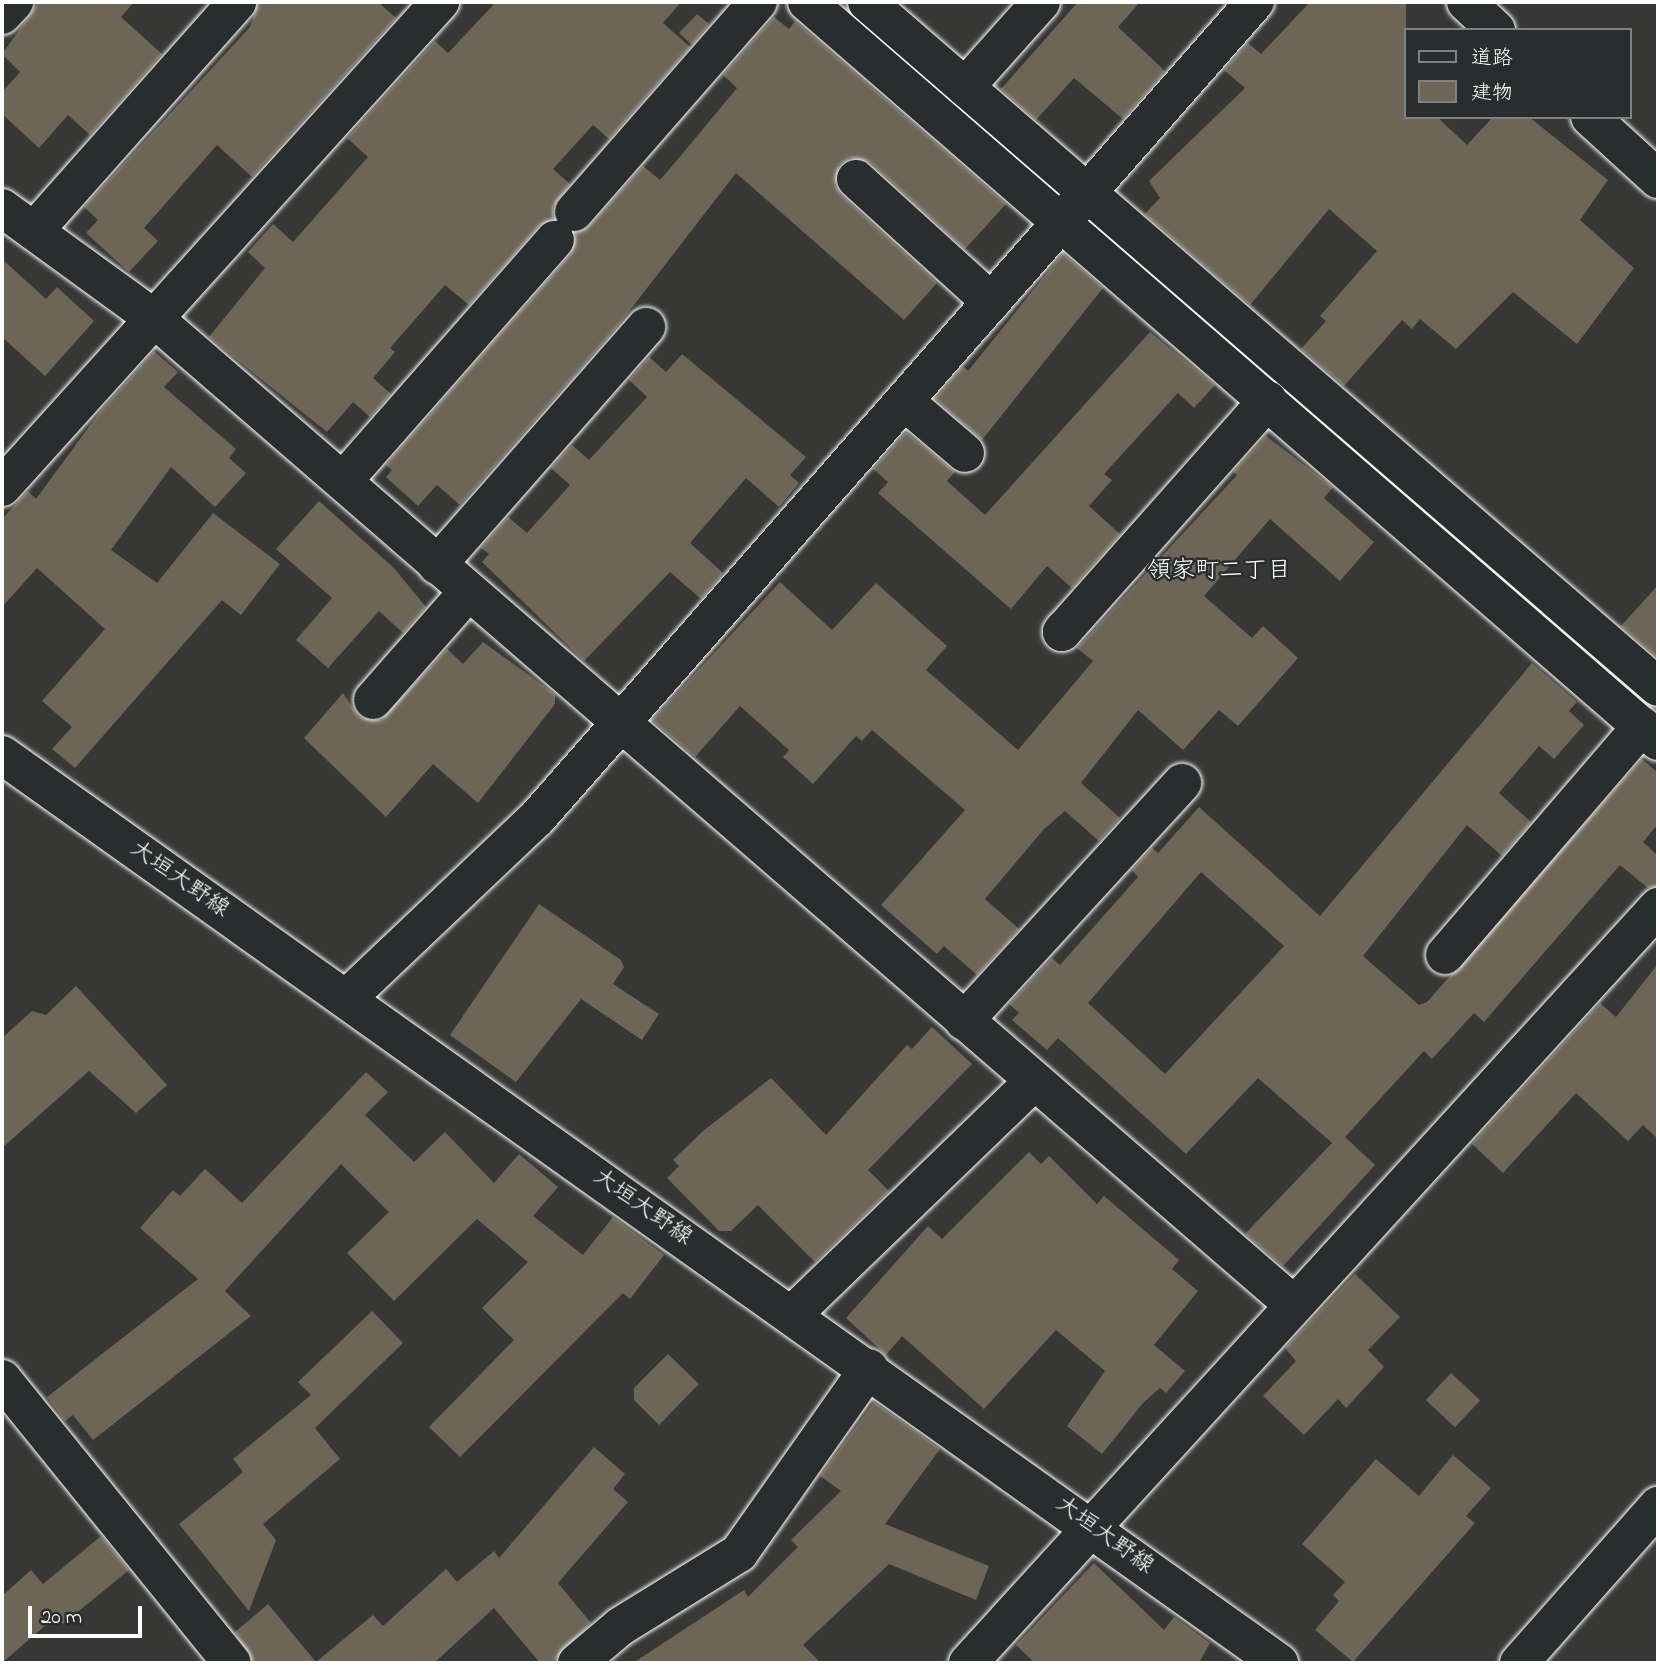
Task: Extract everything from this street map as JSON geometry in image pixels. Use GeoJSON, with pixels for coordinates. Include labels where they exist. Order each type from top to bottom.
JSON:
{"type":"FeatureCollection","features":[{"type":"Feature","properties":{"kind":"street"},"geometry":{"type":"LineString","coordinates":[[2,15],[14,2]]}},
{"type":"Feature","properties":{"kind":"street"},"geometry":{"type":"LineString","coordinates":[[34,232],[237,2]]}},
{"type":"Feature","properties":{"kind":"street"},"geometry":{"type":"LineString","coordinates":[[2,487],[156,320],[438,2]]}},
{"type":"Feature","properties":{"kind":"street"},"geometry":{"type":"LineString","coordinates":[[343,481],[758,2]]}},
{"type":"Feature","properties":{"kind":"street"},"geometry":{"type":"LineString","coordinates":[[807,2],[1074,207],[1658,687]]}},
{"type":"Feature","properties":{"kind":"street"},"geometry":{"type":"LineString","coordinates":[[867,2],[965,87],[1074,207],[1268,400],[1650,734],[1444,955]]}},
{"type":"Feature","properties":{"kind":"street"},"geometry":{"type":"LineString","coordinates":[[965,87],[1041,2]]}},
{"type":"Feature","properties":{"kind":"street"},"geometry":{"type":"LineString","coordinates":[[346,999],[537,818],[1255,2]]}},
{"type":"Feature","properties":{"kind":"street"},"geometry":{"type":"LineString","coordinates":[[1466,2],[1494,28]]}},
{"type":"Feature","properties":{"kind":"street"},"geometry":{"type":"LineString","coordinates":[[1592,119],[1658,179]]}},
{"type":"Feature","properties":{"kind":"street"},"geometry":{"type":"LineString","coordinates":[[856,179],[991,302]]}},
{"type":"Feature","properties":{"kind":"street"},"geometry":{"type":"LineString","coordinates":[[2,208],[156,320],[620,725],[1294,1305]]}},
{"type":"Feature","properties":{"kind":"street"},"geometry":{"type":"LineString","coordinates":[[437,565],[646,327]]}},
{"type":"Feature","properties":{"kind":"street"},"geometry":{"type":"LineString","coordinates":[[1065,628],[1062,632],[1268,400]]}},
{"type":"Feature","properties":{"kind":"street"},"geometry":{"type":"LineString","coordinates":[[904,401],[965,453]]}},
{"type":"Feature","properties":{"kind":"street"},"geometry":{"type":"LineString","coordinates":[[373,700],[468,592]]}},
{"type":"Feature","properties":{"kind":"street","name":"大垣大野線"},"geometry":{"type":"LineString","coordinates":[[2,755],[1089,1524],[1279,1663]]}},
{"type":"Feature","properties":{"kind":"street"},"geometry":{"type":"LineString","coordinates":[[964,1021],[1182,783]]}},
{"type":"Feature","properties":{"kind":"street"},"geometry":{"type":"LineString","coordinates":[[968,1663],[1089,1524],[1294,1305],[1658,907]]}},
{"type":"Feature","properties":{"kind":"street"},"geometry":{"type":"LineString","coordinates":[[793,1314],[1034,1081]]}},
{"type":"Feature","properties":{"kind":"street"},"geometry":{"type":"LineString","coordinates":[[577,1663],[621,1626],[739,1553],[869,1368]]}},
{"type":"Feature","properties":{"kind":"street"},"geometry":{"type":"LineString","coordinates":[[2,1379],[232,1663]]}},
{"type":"Feature","properties":{"kind":"street"},"geometry":{"type":"LineString","coordinates":[[1519,1663],[1658,1507]]}},
{"type":"Feature","properties":{"kind":"building"},"geometry":{"type":"Polygon","coordinates":[[[39,2],[134,2],[121,17],[162,54],[90,135],[68,115],[39,148],[2,114],[2,92],[20,72],[2,54],[39,2]]]}},
{"type":"Feature","properties":{"kind":"building"},"geometry":{"type":"Polygon","coordinates":[[[258,2],[378,2],[396,18],[252,177],[217,145],[144,228],[158,241],[129,272],[86,233],[98,220],[84,207],[250,27],[258,2]]]}},
{"type":"Feature","properties":{"kind":"building"},"geometry":{"type":"Polygon","coordinates":[[[496,2],[681,2],[663,23],[690,47],[609,139],[593,125],[553,169],[570,184],[553,207],[553,219],[539,226],[469,305],[445,285],[390,348],[395,352],[373,378],[391,394],[370,417],[353,402],[327,432],[209,337],[265,268],[248,252],[273,224],[293,242],[368,157],[347,138],[435,41],[448,53],[496,2]]]}},
{"type":"Feature","properties":{"kind":"building"},"geometry":{"type":"Polygon","coordinates":[[[1078,2],[1140,2],[1118,27],[1165,71],[1123,119],[1074,78],[1036,120],[1001,89],[1078,2]]]}},
{"type":"Feature","properties":{"kind":"building"},"geometry":{"type":"Polygon","coordinates":[[[1310,2],[1406,2],[1404,119],[1439,119],[1467,145],[1491,119],[1532,119],[1608,180],[1580,220],[1634,268],[1577,344],[1513,292],[1456,349],[1420,319],[1412,329],[1402,320],[1344,386],[1301,349],[1326,321],[1320,316],[1377,251],[1329,209],[1250,305],[1145,214],[1160,198],[1149,181],[1245,88],[1224,70],[1248,43],[1261,54],[1310,2]]]}},
{"type":"Feature","properties":{"kind":"building"},"geometry":{"type":"Polygon","coordinates":[[[697,14],[709,24],[692,45],[679,33],[697,14]]]}},
{"type":"Feature","properties":{"kind":"building"},"geometry":{"type":"Polygon","coordinates":[[[774,17],[789,29],[795,21],[1006,204],[965,249],[870,162],[850,158],[839,165],[835,185],[841,195],[937,283],[904,320],[736,173],[617,327],[460,505],[437,485],[418,506],[386,477],[392,470],[386,465],[571,254],[576,233],[590,226],[643,166],[660,180],[737,88],[723,75],[774,17]]]}},
{"type":"Feature","properties":{"kind":"building"},"geometry":{"type":"Polygon","coordinates":[[[1063,253],[1103,288],[982,440],[935,399],[963,366],[968,371],[1063,253]]]}},
{"type":"Feature","properties":{"kind":"building"},"geometry":{"type":"Polygon","coordinates":[[[2,259],[46,299],[57,287],[94,321],[45,376],[2,337],[2,259]]]}},
{"type":"Feature","properties":{"kind":"building"},"geometry":{"type":"Polygon","coordinates":[[[1150,332],[1215,385],[1194,408],[1178,393],[1104,474],[1112,480],[1089,506],[1120,534],[1072,588],[1047,566],[1011,609],[878,493],[888,482],[873,469],[906,432],[955,472],[947,481],[985,515],[1150,332]]]}},
{"type":"Feature","properties":{"kind":"building"},"geometry":{"type":"Polygon","coordinates":[[[154,351],[178,372],[164,387],[236,449],[229,458],[246,473],[215,507],[171,467],[111,550],[157,583],[213,513],[280,564],[241,615],[222,600],[75,768],[52,749],[72,727],[42,701],[105,629],[37,568],[2,607],[2,519],[28,491],[36,499],[99,413],[154,351]]]}},
{"type":"Feature","properties":{"kind":"building"},"geometry":{"type":"Polygon","coordinates":[[[682,354],[806,457],[790,475],[799,483],[779,507],[746,478],[690,543],[723,573],[701,599],[670,572],[584,661],[482,562],[489,554],[481,548],[508,517],[527,533],[570,485],[551,468],[572,445],[589,460],[647,397],[629,380],[649,357],[666,372],[682,354]]]}},
{"type":"Feature","properties":{"kind":"building"},"geometry":{"type":"Polygon","coordinates":[[[1266,436],[1333,487],[1324,498],[1374,542],[1340,581],[1270,519],[1204,596],[1252,638],[1263,626],[1298,658],[1238,726],[1219,710],[1183,750],[1138,710],[1081,783],[1120,818],[1099,841],[1065,811],[1044,829],[985,899],[1019,929],[977,975],[944,946],[937,954],[881,905],[965,810],[872,730],[862,741],[856,736],[813,784],[783,757],[789,750],[740,706],[695,757],[652,720],[780,582],[832,630],[876,583],[947,646],[926,670],[1018,750],[1093,661],[1077,648],[1237,475],[1233,472],[1266,436]]]}},
{"type":"Feature","properties":{"kind":"building"},"geometry":{"type":"Polygon","coordinates":[[[319,501],[394,568],[426,607],[403,633],[379,611],[328,668],[296,640],[332,598],[276,549],[319,501]]]}},
{"type":"Feature","properties":{"kind":"building"},"geometry":{"type":"Polygon","coordinates":[[[1658,585],[1658,658],[1621,626],[1658,585]]]}},
{"type":"Feature","properties":{"kind":"building"},"geometry":{"type":"Polygon","coordinates":[[[483,642],[555,694],[555,704],[478,803],[433,764],[386,817],[304,738],[343,693],[359,717],[381,720],[447,649],[463,664],[483,642]]]}},
{"type":"Feature","properties":{"kind":"building"},"geometry":{"type":"Polygon","coordinates":[[[1532,663],[1577,702],[1569,711],[1584,725],[1554,759],[1539,746],[1499,793],[1531,822],[1502,856],[1467,825],[1363,956],[1419,1005],[1427,1002],[1642,759],[1658,773],[1658,824],[1643,842],[1658,856],[1658,886],[1648,888],[1620,865],[1484,1022],[1474,1013],[1432,1059],[1424,1051],[1345,1137],[1375,1165],[1283,1266],[1245,1234],[1332,1143],[1258,1078],[1186,1154],[1058,1038],[1047,1050],[1012,1020],[1019,1013],[1009,1004],[1052,958],[1060,965],[1138,877],[1132,870],[1152,848],[1158,853],[1199,807],[1320,916],[1532,663]],[[1201,872],[1088,1003],[1165,1074],[1284,946],[1201,872]]]}},
{"type":"Feature","properties":{"kind":"building"},"geometry":{"type":"Polygon","coordinates":[[[539,904],[621,960],[624,967],[613,984],[659,1014],[642,1040],[581,999],[516,1082],[450,1035],[539,904]]]}},
{"type":"Feature","properties":{"kind":"building"},"geometry":{"type":"Polygon","coordinates":[[[1658,964],[1658,1139],[1643,1125],[1628,1141],[1576,1093],[1503,1173],[1472,1144],[1600,1003],[1616,1017],[1658,964]]]}},
{"type":"Feature","properties":{"kind":"building"},"geometry":{"type":"Polygon","coordinates":[[[76,986],[167,1085],[136,1113],[89,1071],[2,1148],[2,1038],[32,1011],[46,1015],[76,986]]]}},
{"type":"Feature","properties":{"kind":"building"},"geometry":{"type":"Polygon","coordinates":[[[932,1027],[972,1064],[868,1170],[889,1191],[815,1262],[758,1205],[731,1231],[719,1231],[667,1178],[679,1166],[673,1160],[703,1131],[771,1078],[826,1135],[907,1045],[912,1049],[932,1027]]]}},
{"type":"Feature","properties":{"kind":"building"},"geometry":{"type":"Polygon","coordinates":[[[366,1072],[388,1092],[365,1115],[414,1162],[445,1132],[494,1183],[519,1154],[558,1187],[533,1216],[583,1255],[613,1217],[664,1255],[630,1299],[623,1293],[460,1457],[429,1427],[514,1340],[482,1308],[528,1262],[477,1219],[394,1301],[347,1253],[389,1212],[341,1164],[225,1291],[251,1316],[93,1440],[73,1415],[65,1421],[47,1397],[198,1279],[140,1228],[173,1190],[180,1196],[205,1169],[242,1203],[366,1072]]]}},
{"type":"Feature","properties":{"kind":"building"},"geometry":{"type":"Polygon","coordinates":[[[1029,1152],[1041,1164],[1049,1156],[1097,1204],[1104,1196],[1179,1260],[1172,1269],[1198,1291],[1154,1345],[1185,1371],[1166,1393],[1160,1388],[1143,1403],[1102,1454],[1067,1426],[1105,1371],[1056,1330],[984,1409],[902,1336],[886,1355],[846,1318],[928,1226],[942,1239],[1029,1152]]]}},
{"type":"Feature","properties":{"kind":"building"},"geometry":{"type":"Polygon","coordinates":[[[1355,1274],[1400,1317],[1368,1350],[1384,1367],[1346,1408],[1338,1399],[1304,1435],[1263,1396],[1296,1361],[1285,1348],[1355,1274]]]}},
{"type":"Feature","properties":{"kind":"building"},"geometry":{"type":"Polygon","coordinates":[[[372,1311],[403,1343],[315,1428],[340,1459],[263,1524],[276,1540],[249,1611],[179,1524],[243,1472],[233,1459],[311,1395],[298,1382],[372,1311]]]}},
{"type":"Feature","properties":{"kind":"building"},"geometry":{"type":"Polygon","coordinates":[[[668,1354],[699,1384],[659,1425],[634,1400],[634,1388],[668,1354]]]}},
{"type":"Feature","properties":{"kind":"building"},"geometry":{"type":"Polygon","coordinates":[[[1451,1373],[1480,1400],[1455,1427],[1426,1400],[1451,1373]]]}},
{"type":"Feature","properties":{"kind":"building"},"geometry":{"type":"Polygon","coordinates":[[[874,1402],[940,1449],[885,1524],[989,1566],[976,1600],[889,1564],[803,1645],[821,1663],[633,1663],[744,1590],[748,1597],[798,1547],[791,1540],[841,1491],[820,1476],[874,1402]]]}},
{"type":"Feature","properties":{"kind":"building"},"geometry":{"type":"Polygon","coordinates":[[[594,1447],[625,1474],[613,1489],[628,1502],[558,1583],[591,1623],[552,1663],[540,1663],[494,1608],[434,1663],[253,1663],[235,1632],[268,1604],[316,1662],[373,1615],[383,1626],[446,1569],[457,1582],[494,1551],[499,1558],[594,1447]]]}},
{"type":"Feature","properties":{"kind":"building"},"geometry":{"type":"Polygon","coordinates":[[[1453,1455],[1491,1488],[1466,1516],[1475,1523],[1353,1662],[1315,1630],[1339,1601],[1333,1595],[1345,1582],[1302,1544],[1376,1459],[1419,1496],[1453,1455]]]}},
{"type":"Feature","properties":{"kind":"building"},"geometry":{"type":"Polygon","coordinates":[[[101,1536],[129,1570],[63,1624],[56,1616],[2,1663],[2,1596],[31,1570],[43,1584],[101,1536]]]}},
{"type":"Feature","properties":{"kind":"building"},"geometry":{"type":"Polygon","coordinates":[[[1094,1563],[1164,1630],[1174,1617],[1210,1643],[1199,1663],[1035,1663],[1016,1645],[1094,1563]]]}},
{"type":"Feature","properties":{"kind":"district","name":"領家町二丁目"},"geometry":{"type":"Point","coordinates":[1219,572]}}]}
